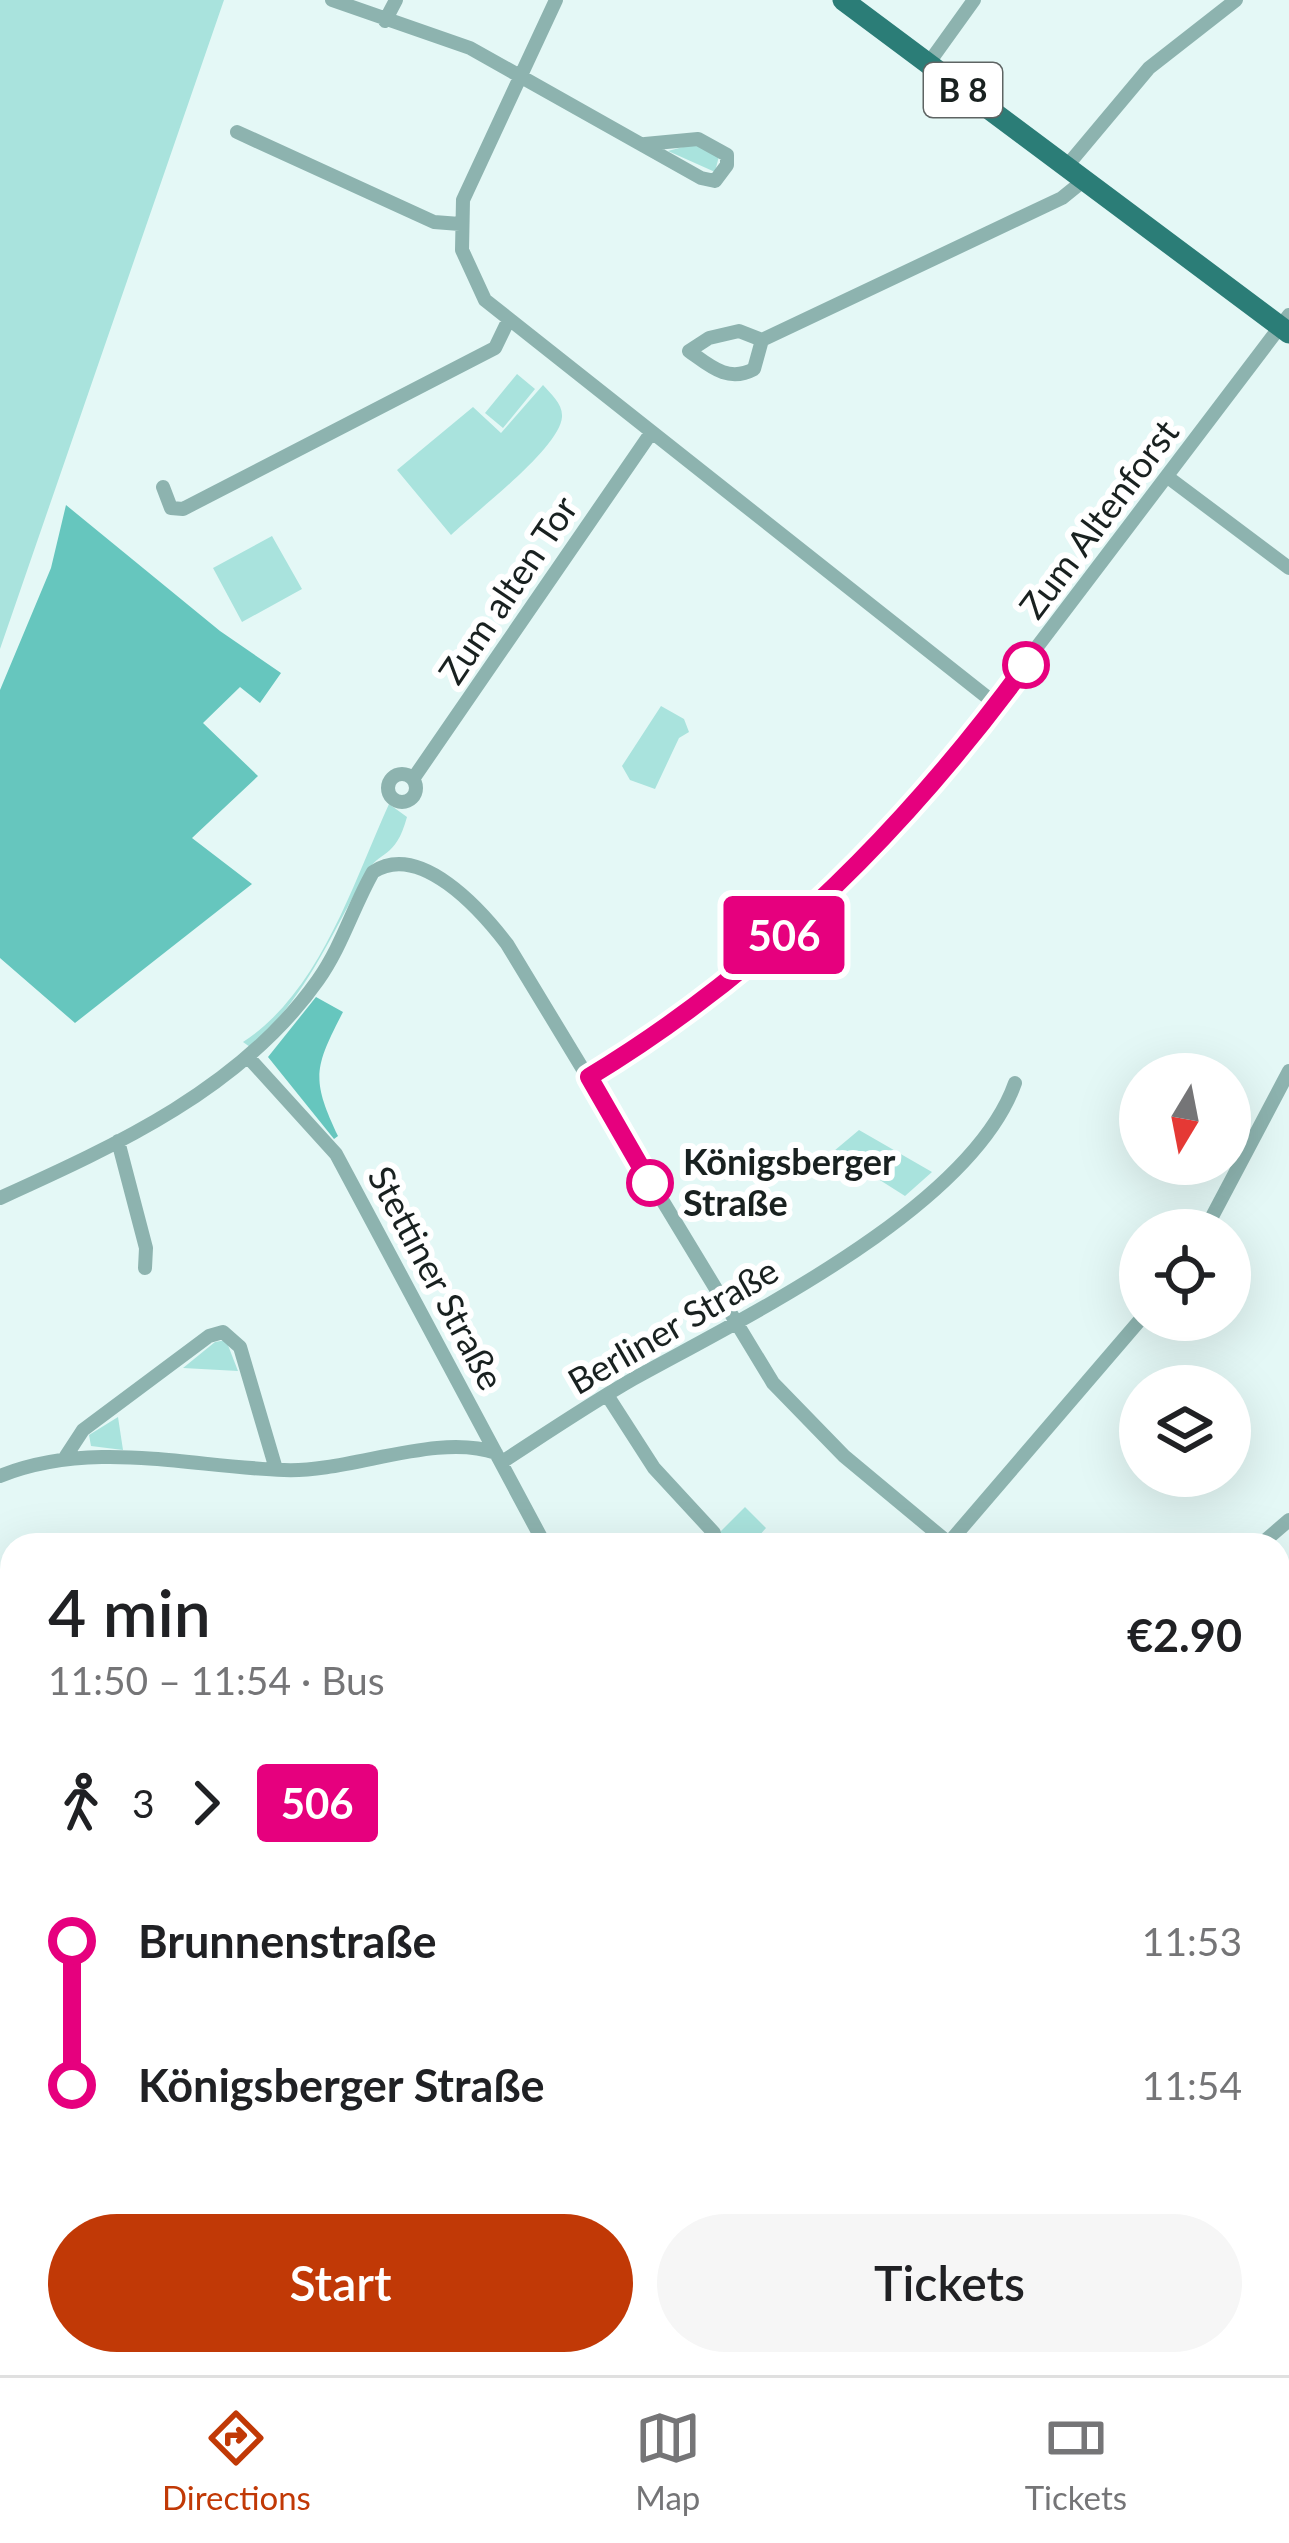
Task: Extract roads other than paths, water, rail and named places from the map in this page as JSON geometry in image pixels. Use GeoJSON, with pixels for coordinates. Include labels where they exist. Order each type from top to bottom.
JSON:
{"type":"FeatureCollection","features":[{"type":"Feature","properties":{"kind":"main road","name":"B 8"},"geometry":{"type":"LineString","coordinates":[[843,0],[1074,174],[1286,325]]}},
{"type":"Feature","properties":{"kind":"street"},"geometry":{"type":"LineString","coordinates":[[332,0],[470,48],[709,181],[721,177],[728,160],[698,139],[645,144]]}},
{"type":"Feature","properties":{"kind":"street"},"geometry":{"type":"LineString","coordinates":[[385,21],[396,0]]}},
{"type":"Feature","properties":{"kind":"street"},"geometry":{"type":"LineString","coordinates":[[556,0],[471,175],[460,224],[474,280],[508,321],[997,705]]}},
{"type":"Feature","properties":{"kind":"street"},"geometry":{"type":"LineString","coordinates":[[928,64],[974,0]]}},
{"type":"Feature","properties":{"kind":"street"},"geometry":{"type":"LineString","coordinates":[[762,340],[754,369],[741,376],[729,376],[689,351],[709,338],[739,331],[762,340],[1061,198],[1096,130],[1176,42],[1236,0]]}},
{"type":"Feature","properties":{"kind":"street"},"geometry":{"type":"LineString","coordinates":[[236,132],[434,222],[460,224]]}},
{"type":"Feature","properties":{"kind":"street"},"geometry":{"type":"LineString","coordinates":[[163,487],[171,508],[183,509],[495,348],[508,321]]}},
{"type":"Feature","properties":{"kind":"street","name":"Zum Altenforst"},"geometry":{"type":"LineString","coordinates":[[589,1077],[653,1036],[798,923],[914,809],[1286,325]]}},
{"type":"Feature","properties":{"kind":"street","name":"Zum alten Tor"},"geometry":{"type":"LineString","coordinates":[[413,779],[651,434]]}},
{"type":"Feature","properties":{"kind":"street"},"geometry":{"type":"LineString","coordinates":[[1168,478],[1289,568]]}},
{"type":"Feature","properties":{"kind":"street"},"geometry":{"type":"LineString","coordinates":[[0,1198],[118,1141],[197,1096],[248,1058],[285,1024],[320,977],[373,872],[385,865],[410,866],[475,908],[510,948],[773,1383],[817,1431],[936,1533]]}},
{"type":"Feature","properties":{"kind":"street","name":"Stettiner Straße"},"geometry":{"type":"LineString","coordinates":[[248,1058],[336,1154],[539,1533]]}},
{"type":"Feature","properties":{"kind":"street"},"geometry":{"type":"LineString","coordinates":[[1216,1209],[1289,1071]]}},
{"type":"Feature","properties":{"kind":"street","name":"Berliner Straße"},"geometry":{"type":"LineString","coordinates":[[499,1458],[736,1327],[832,1268],[920,1198],[1003,1117],[1015,1083]]}},
{"type":"Feature","properties":{"kind":"street"},"geometry":{"type":"LineString","coordinates":[[118,1141],[146,1248],[145,1268]]}},
{"type":"Feature","properties":{"kind":"street"},"geometry":{"type":"LineString","coordinates":[[66,1456],[83,1430],[209,1336],[223,1332],[238,1340],[276,1468]]}},
{"type":"Feature","properties":{"kind":"street"},"geometry":{"type":"LineString","coordinates":[[958,1533],[1123,1341]]}},
{"type":"Feature","properties":{"kind":"street"},"geometry":{"type":"LineString","coordinates":[[607,1395],[657,1472],[714,1533]]}},
{"type":"Feature","properties":{"kind":"street"},"geometry":{"type":"LineString","coordinates":[[0,1476],[66,1456],[276,1468],[465,1448],[499,1458]]}},
{"type":"Feature","properties":{"kind":"place","name":"Königsberger Straße"},"geometry":{"type":"Point","coordinates":[650,1183]}}]}
